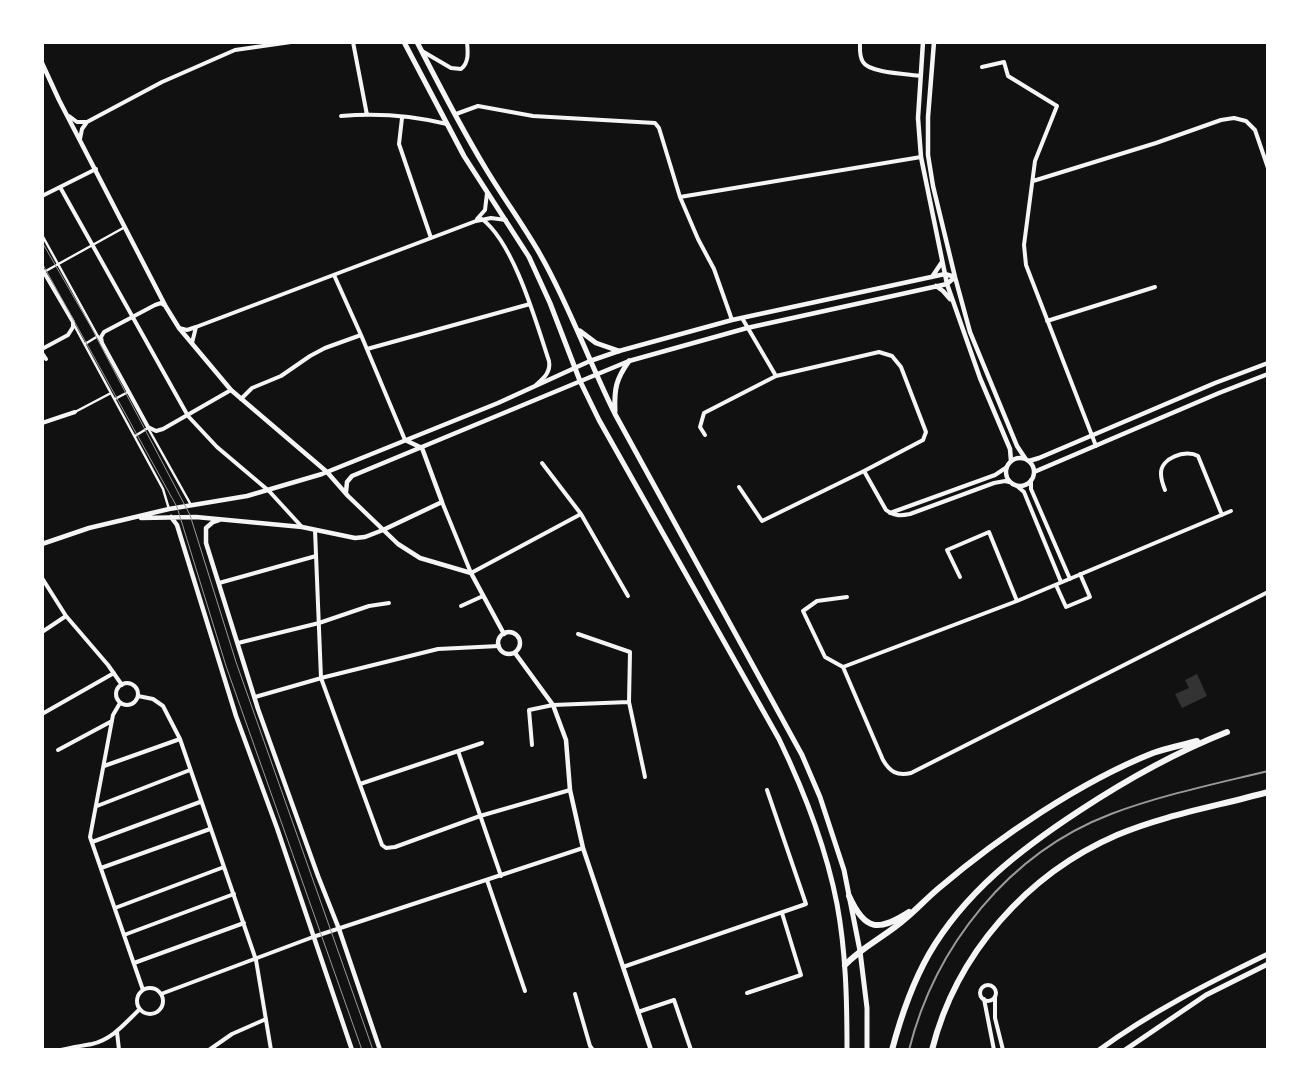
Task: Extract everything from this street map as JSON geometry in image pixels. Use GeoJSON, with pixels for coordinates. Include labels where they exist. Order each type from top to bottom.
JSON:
{"type":"FeatureCollection","features":[{"type":"Feature","properties":{"kind":"highway"},"geometry":{"type":"LineString","coordinates":[[846,965],[860,951],[896,927],[920,904],[959,872],[1022,826],[1122,767],[1155,753],[1225,733],[1178,753],[1120,784],[1043,835],[995,872],[961,910],[930,953],[906,1003],[892,1050]]}},
{"type":"Feature","properties":{"kind":"highway"},"geometry":{"type":"LineString","coordinates":[[932,1050],[944,1013],[970,962],[996,925],[1027,892],[1045,877],[1072,859],[1117,835],[1158,821],[1268,792]]}},
{"type":"Feature","properties":{"kind":"highway"},"geometry":{"type":"LineString","coordinates":[[849,896],[861,916],[874,925],[884,925],[920,904]]}},
{"type":"Feature","properties":{"kind":"main road"},"geometry":{"type":"LineString","coordinates":[[404,42],[464,156],[529,257],[580,380],[599,420],[779,739],[796,775],[819,836],[838,906],[846,965],[847,1050]]}},
{"type":"Feature","properties":{"kind":"main road"},"geometry":{"type":"LineString","coordinates":[[417,42],[486,170],[542,257],[615,414],[802,754],[835,838],[844,870],[860,951],[867,1008],[867,1050]]}},
{"type":"Feature","properties":{"kind":"main road"},"geometry":{"type":"LineString","coordinates":[[576,328],[596,343],[619,351]]}},
{"type":"Feature","properties":{"kind":"main road"},"geometry":{"type":"LineString","coordinates":[[615,414],[614,393],[616,384],[619,374],[629,361]]}},
{"type":"Feature","properties":{"kind":"main road"},"geometry":{"type":"LineString","coordinates":[[1099,1050],[1134,1026],[1172,1004],[1268,954]]}},
{"type":"Feature","properties":{"kind":"main road"},"geometry":{"type":"LineString","coordinates":[[1125,1050],[1206,995],[1268,964]]}},
{"type":"Feature","properties":{"kind":"street"},"geometry":{"type":"LineString","coordinates":[[69,116],[77,122],[86,122],[162,82],[235,50],[291,42]]}},
{"type":"Feature","properties":{"kind":"street"},"geometry":{"type":"LineString","coordinates":[[353,42],[367,115]]}},
{"type":"Feature","properties":{"kind":"street"},"geometry":{"type":"LineString","coordinates":[[860,42],[859,53],[863,63],[870,69],[920,76]]}},
{"type":"Feature","properties":{"kind":"street"},"geometry":{"type":"LineString","coordinates":[[923,42],[918,118],[921,157],[942,262],[947,284],[980,378],[1010,449],[1011,461]]}},
{"type":"Feature","properties":{"kind":"street"},"geometry":{"type":"LineString","coordinates":[[934,42],[928,117],[928,155],[933,186],[954,277],[970,332],[1017,446],[1032,464],[1034,472],[1031,488],[1070,579]]}},
{"type":"Feature","properties":{"kind":"street"},"geometry":{"type":"LineString","coordinates":[[420,49],[455,69],[464,66],[467,60],[468,44]]}},
{"type":"Feature","properties":{"kind":"street"},"geometry":{"type":"LineString","coordinates":[[982,67],[1004,62],[1008,76],[1057,106],[1034,161],[1024,245],[1026,265],[1096,446]]}},
{"type":"Feature","properties":{"kind":"street"},"geometry":{"type":"LineString","coordinates":[[42,63],[166,307],[179,328],[231,390],[327,472],[372,520],[406,550],[420,558],[471,573],[581,514]]}},
{"type":"Feature","properties":{"kind":"street"},"geometry":{"type":"LineString","coordinates":[[456,114],[478,106],[533,116],[655,123],[659,128],[680,196],[698,239],[714,269],[732,320]]}},
{"type":"Feature","properties":{"kind":"street"},"geometry":{"type":"LineString","coordinates":[[340,116],[367,115],[447,124]]}},
{"type":"Feature","properties":{"kind":"street"},"geometry":{"type":"LineString","coordinates":[[402,118],[399,144],[431,238]]}},
{"type":"Feature","properties":{"kind":"street"},"geometry":{"type":"LineString","coordinates":[[1033,181],[1156,143],[1221,120],[1234,118],[1241,119],[1256,130],[1268,168]]}},
{"type":"Feature","properties":{"kind":"street"},"geometry":{"type":"LineString","coordinates":[[80,140],[82,129],[86,122]]}},
{"type":"Feature","properties":{"kind":"street"},"geometry":{"type":"LineString","coordinates":[[680,196],[921,157]]}},
{"type":"Feature","properties":{"kind":"street"},"geometry":{"type":"LineString","coordinates":[[42,196],[96,169]]}},
{"type":"Feature","properties":{"kind":"street"},"geometry":{"type":"LineString","coordinates":[[60,187],[188,416],[217,447],[269,491],[302,527]]}},
{"type":"Feature","properties":{"kind":"street"},"geometry":{"type":"LineString","coordinates":[[476,221],[485,210],[487,192]]}},
{"type":"Feature","properties":{"kind":"street"},"geometry":{"type":"LineString","coordinates":[[179,328],[187,330],[196,328],[482,219],[495,218],[506,220]]}},
{"type":"Feature","properties":{"kind":"street"},"geometry":{"type":"LineString","coordinates":[[482,219],[493,230],[507,251],[530,304],[550,364],[547,373],[536,385]]}},
{"type":"Feature","properties":{"kind":"street"},"geometry":{"type":"LineString","coordinates":[[125,227],[43,272],[112,393],[162,489],[169,509]]}},
{"type":"Feature","properties":{"kind":"street"},"geometry":{"type":"LineString","coordinates":[[42,236],[191,505]]}},
{"type":"Feature","properties":{"kind":"street"},"geometry":{"type":"LineString","coordinates":[[932,277],[942,262]]}},
{"type":"Feature","properties":{"kind":"street"},"geometry":{"type":"LineString","coordinates":[[42,544],[90,528],[169,509],[269,491],[327,472],[498,403],[590,361],[619,351],[732,320],[945,274],[954,277]]}},
{"type":"Feature","properties":{"kind":"street"},"geometry":{"type":"LineString","coordinates":[[334,275],[405,440],[422,448],[471,573],[504,634]]}},
{"type":"Feature","properties":{"kind":"street"},"geometry":{"type":"LineString","coordinates":[[348,496],[346,485],[350,478],[629,361],[747,328],[947,284],[954,277]]}},
{"type":"Feature","properties":{"kind":"street"},"geometry":{"type":"LineString","coordinates":[[936,286],[953,302]]}},
{"type":"Feature","properties":{"kind":"street"},"geometry":{"type":"LineString","coordinates":[[1047,321],[1154,287]]}},
{"type":"Feature","properties":{"kind":"street"},"geometry":{"type":"LineString","coordinates":[[102,343],[101,337],[103,334],[133,317],[158,304],[163,304],[166,307]]}},
{"type":"Feature","properties":{"kind":"street"},"geometry":{"type":"LineString","coordinates":[[367,349],[530,304]]}},
{"type":"Feature","properties":{"kind":"street"},"geometry":{"type":"LineString","coordinates":[[742,318],[776,376]]}},
{"type":"Feature","properties":{"kind":"street"},"geometry":{"type":"LineString","coordinates":[[42,349],[70,333],[73,327],[72,322]]}},
{"type":"Feature","properties":{"kind":"street"},"geometry":{"type":"LineString","coordinates":[[192,343],[196,328]]}},
{"type":"Feature","properties":{"kind":"street"},"geometry":{"type":"LineString","coordinates":[[241,399],[252,388],[281,376],[310,356],[361,334]]}},
{"type":"Feature","properties":{"kind":"street"},"geometry":{"type":"LineString","coordinates":[[85,344],[98,336]]}},
{"type":"Feature","properties":{"kind":"street"},"geometry":{"type":"LineString","coordinates":[[705,435],[700,427],[704,413],[776,376],[879,352],[892,356],[901,367],[926,432],[923,440],[762,521],[739,487]]}},
{"type":"Feature","properties":{"kind":"street"},"geometry":{"type":"LineString","coordinates":[[42,353],[46,359]]}},
{"type":"Feature","properties":{"kind":"street"},"geometry":{"type":"LineString","coordinates":[[890,513],[995,475],[1017,458],[1027,460],[1039,458],[1215,383],[1268,363]]}},
{"type":"Feature","properties":{"kind":"street"},"geometry":{"type":"LineString","coordinates":[[1034,472],[1268,374]]}},
{"type":"Feature","properties":{"kind":"street"},"geometry":{"type":"LineString","coordinates":[[147,426],[152,430],[159,430],[188,416],[231,390]]}},
{"type":"Feature","properties":{"kind":"street"},"geometry":{"type":"LineString","coordinates":[[115,399],[128,392]]}},
{"type":"Feature","properties":{"kind":"street"},"geometry":{"type":"LineString","coordinates":[[42,424],[75,412],[112,393]]}},
{"type":"Feature","properties":{"kind":"street"},"geometry":{"type":"LineString","coordinates":[[134,436],[147,426]]}},
{"type":"Feature","properties":{"kind":"street"},"geometry":{"type":"LineString","coordinates":[[1165,490],[1160,475],[1166,462],[1188,452],[1194,453],[1198,456],[1222,515]]}},
{"type":"Feature","properties":{"kind":"street"},"geometry":{"type":"LineString","coordinates":[[542,463],[581,514],[628,596]]}},
{"type":"Feature","properties":{"kind":"street"},"geometry":{"type":"LineString","coordinates":[[1006,467],[1009,482]]}},
{"type":"Feature","properties":{"kind":"street"},"geometry":{"type":"LineString","coordinates":[[864,471],[886,510],[900,516],[994,483],[1005,481],[1017,486],[1024,492],[1062,582]]}},
{"type":"Feature","properties":{"kind":"street"},"geometry":{"type":"LineString","coordinates":[[1017,486],[1025,485],[1032,480]]}},
{"type":"Feature","properties":{"kind":"street"},"geometry":{"type":"LineString","coordinates":[[129,519],[196,517],[302,527],[355,538],[364,537],[383,530],[442,502]]}},
{"type":"Feature","properties":{"kind":"street"},"geometry":{"type":"LineString","coordinates":[[843,667],[1017,601],[1231,511]]}},
{"type":"Feature","properties":{"kind":"street"},"geometry":{"type":"LineString","coordinates":[[171,517],[177,525],[236,716],[279,834],[352,1050]]}},
{"type":"Feature","properties":{"kind":"street"},"geometry":{"type":"LineString","coordinates":[[219,520],[208,526],[205,532],[206,543],[255,697],[312,859],[339,929],[380,1050]]}},
{"type":"Feature","properties":{"kind":"street"},"geometry":{"type":"LineString","coordinates":[[315,530],[321,678],[380,842],[386,848],[395,848],[480,816],[570,790]]}},
{"type":"Feature","properties":{"kind":"street"},"geometry":{"type":"LineString","coordinates":[[960,577],[947,550],[989,532],[1017,601]]}},
{"type":"Feature","properties":{"kind":"street"},"geometry":{"type":"LineString","coordinates":[[219,583],[316,556]]}},
{"type":"Feature","properties":{"kind":"street"},"geometry":{"type":"LineString","coordinates":[[1056,585],[1066,608],[1090,596],[1080,574]]}},
{"type":"Feature","properties":{"kind":"street"},"geometry":{"type":"LineString","coordinates":[[42,578],[66,616],[122,685]]}},
{"type":"Feature","properties":{"kind":"street"},"geometry":{"type":"LineString","coordinates":[[847,597],[817,601],[803,611],[825,657],[843,667],[888,769],[898,774],[904,774],[920,769],[1268,592]]}},
{"type":"Feature","properties":{"kind":"street"},"geometry":{"type":"LineString","coordinates":[[461,606],[482,596]]}},
{"type":"Feature","properties":{"kind":"street"},"geometry":{"type":"LineString","coordinates":[[238,643],[319,623],[369,606],[389,603]]}},
{"type":"Feature","properties":{"kind":"street"},"geometry":{"type":"LineString","coordinates":[[42,632],[66,616]]}},
{"type":"Feature","properties":{"kind":"street"},"geometry":{"type":"LineString","coordinates":[[511,632],[519,638],[520,645],[515,653],[505,653],[499,646],[499,639],[504,634],[511,632]]}},
{"type":"Feature","properties":{"kind":"street"},"geometry":{"type":"LineString","coordinates":[[578,634],[630,652],[629,702],[645,776]]}},
{"type":"Feature","properties":{"kind":"street"},"geometry":{"type":"LineString","coordinates":[[255,697],[321,678],[438,649],[499,646]]}},
{"type":"Feature","properties":{"kind":"street"},"geometry":{"type":"LineString","coordinates":[[515,653],[553,705],[566,740],[570,790],[583,848],[651,1050]]}},
{"type":"Feature","properties":{"kind":"street"},"geometry":{"type":"LineString","coordinates":[[42,714],[114,673]]}},
{"type":"Feature","properties":{"kind":"street"},"geometry":{"type":"LineString","coordinates":[[122,685],[135,686],[138,696],[135,702],[129,705],[120,703],[116,694],[122,685]]}},
{"type":"Feature","properties":{"kind":"street"},"geometry":{"type":"LineString","coordinates":[[138,696],[153,699],[163,706],[180,740],[256,960],[271,1050]]}},
{"type":"Feature","properties":{"kind":"street"},"geometry":{"type":"LineString","coordinates":[[532,745],[529,710],[553,705],[629,702]]}},
{"type":"Feature","properties":{"kind":"street"},"geometry":{"type":"LineString","coordinates":[[120,703],[114,711],[90,837],[143,990]]}},
{"type":"Feature","properties":{"kind":"street"},"geometry":{"type":"LineString","coordinates":[[58,750],[112,721]]}},
{"type":"Feature","properties":{"kind":"street"},"geometry":{"type":"LineString","coordinates":[[104,766],[180,740]]}},
{"type":"Feature","properties":{"kind":"street"},"geometry":{"type":"LineString","coordinates":[[360,784],[482,743]]}},
{"type":"Feature","properties":{"kind":"street"},"geometry":{"type":"LineString","coordinates":[[458,751],[501,876]]}},
{"type":"Feature","properties":{"kind":"street"},"geometry":{"type":"LineString","coordinates":[[97,806],[190,770]]}},
{"type":"Feature","properties":{"kind":"street"},"geometry":{"type":"LineString","coordinates":[[623,967],[806,904],[767,790]]}},
{"type":"Feature","properties":{"kind":"street"},"geometry":{"type":"LineString","coordinates":[[92,842],[200,802]]}},
{"type":"Feature","properties":{"kind":"street"},"geometry":{"type":"LineString","coordinates":[[101,868],[210,829]]}},
{"type":"Feature","properties":{"kind":"street"},"geometry":{"type":"LineString","coordinates":[[161,994],[256,960],[313,937],[583,848]]}},
{"type":"Feature","properties":{"kind":"street"},"geometry":{"type":"LineString","coordinates":[[115,908],[224,867]]}},
{"type":"Feature","properties":{"kind":"street"},"geometry":{"type":"LineString","coordinates":[[487,880],[525,991]]}},
{"type":"Feature","properties":{"kind":"street"},"geometry":{"type":"LineString","coordinates":[[124,935],[234,894]]}},
{"type":"Feature","properties":{"kind":"street"},"geometry":{"type":"LineString","coordinates":[[747,993],[801,975],[782,913]]}},
{"type":"Feature","properties":{"kind":"street"},"geometry":{"type":"LineString","coordinates":[[134,963],[244,923]]}},
{"type":"Feature","properties":{"kind":"street"},"geometry":{"type":"LineString","coordinates":[[994,1050],[984,1000],[980,995],[980,990],[986,985],[994,988],[996,992],[995,1018],[1003,1050]]}},
{"type":"Feature","properties":{"kind":"street"},"geometry":{"type":"LineString","coordinates":[[151,988],[161,994],[163,1003],[159,1010],[151,1014],[140,1009],[137,1001],[143,990],[151,988]]}},
{"type":"Feature","properties":{"kind":"street"},"geometry":{"type":"LineString","coordinates":[[575,994],[590,1046],[593,1050]]}},
{"type":"Feature","properties":{"kind":"street"},"geometry":{"type":"LineString","coordinates":[[984,1000],[991,1000],[995,997]]}},
{"type":"Feature","properties":{"kind":"street"},"geometry":{"type":"LineString","coordinates":[[638,1012],[674,1000],[691,1050]]}},
{"type":"Feature","properties":{"kind":"street"},"geometry":{"type":"LineString","coordinates":[[61,1050],[105,1040],[117,1032],[140,1009]]}},
{"type":"Feature","properties":{"kind":"street"},"geometry":{"type":"LineString","coordinates":[[209,1050],[232,1034],[266,1020]]}},
{"type":"Feature","properties":{"kind":"street"},"geometry":{"type":"LineString","coordinates":[[117,1032],[120,1050]]}},
{"type":"Feature","properties":{"kind":"shaded area"},"geometry":{"type":"Polygon","coordinates":[[[1197,674],[1207,696],[1182,708],[1175,694],[1189,688],[1185,680],[1197,674]]]}},
{"type":"Feature","properties":{"kind":"tram line"},"geometry":{"type":"LineString","coordinates":[[42,242],[90,325],[190,515],[236,662],[373,1050]]}},
{"type":"Feature","properties":{"kind":"tram line"},"geometry":{"type":"LineString","coordinates":[[42,263],[177,507],[226,666],[362,1050]]}},
{"type":"Feature","properties":{"kind":"railway"},"geometry":{"type":"LineString","coordinates":[[909,1050],[921,1012],[937,975],[957,940],[1009,878],[1040,853],[1074,831],[1130,807],[1169,795],[1268,771]]}}]}
